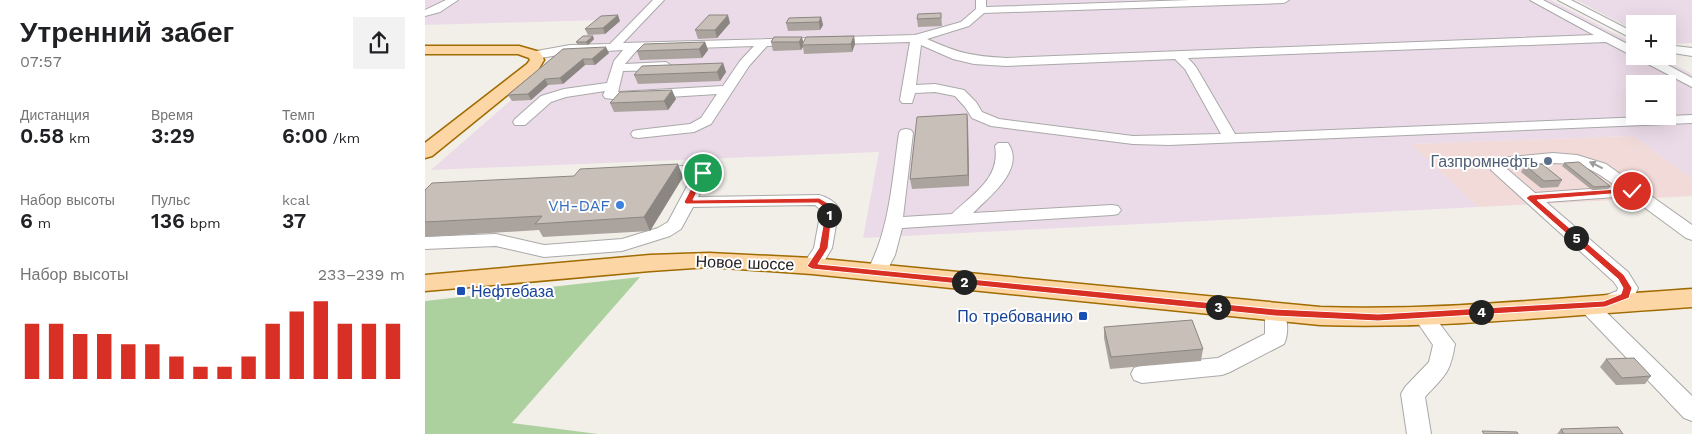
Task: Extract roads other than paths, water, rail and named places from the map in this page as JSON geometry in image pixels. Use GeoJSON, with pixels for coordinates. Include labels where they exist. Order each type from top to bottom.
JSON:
{"type":"FeatureCollection","features":[{"type":"Feature","properties":{"kind":"main road"},"geometry":{"type":"LineString","coordinates":[[425,50],[519,50],[535,55],[537,60],[533,67],[425,152]]}},
{"type":"Feature","properties":{"kind":"main road","name":"Новое шоссе"},"geometry":{"type":"LineString","coordinates":[[425,283],[650,263],[699,261],[812,266],[1275,313],[1378,318],[1692,298]]}},
{"type":"Feature","properties":{"kind":"lane"},"geometry":{"type":"LineString","coordinates":[[613,48],[659,0]]}},
{"type":"Feature","properties":{"kind":"lane"},"geometry":{"type":"LineString","coordinates":[[535,55],[570,49],[917,38],[965,24],[981,5],[1284,0]]}},
{"type":"Feature","properties":{"kind":"lane"},"geometry":{"type":"LineString","coordinates":[[1535,0],[1626,48]]}},
{"type":"Feature","properties":{"kind":"lane"},"geometry":{"type":"LineString","coordinates":[[1563,0],[1626,32]]}},
{"type":"Feature","properties":{"kind":"lane"},"geometry":{"type":"LineString","coordinates":[[425,6],[450,2]]}},
{"type":"Feature","properties":{"kind":"lane"},"geometry":{"type":"LineString","coordinates":[[425,13],[436,10],[450,2]]}},
{"type":"Feature","properties":{"kind":"lane"},"geometry":{"type":"LineString","coordinates":[[917,38],[953,55],[974,60],[1006,62],[1608,38]]}},
{"type":"Feature","properties":{"kind":"lane"},"geometry":{"type":"LineString","coordinates":[[917,38],[908,95],[935,88],[959,93],[971,105],[977,115],[996,123],[1133,140],[1169,141],[1692,119]]}},
{"type":"Feature","properties":{"kind":"lane"},"geometry":{"type":"LineString","coordinates":[[637,134],[694,128],[706,121],[743,64],[763,43]]}},
{"type":"Feature","properties":{"kind":"lane"},"geometry":{"type":"LineString","coordinates":[[633,47],[620,61],[611,86],[610,95],[725,90]]}},
{"type":"Feature","properties":{"kind":"lane"},"geometry":{"type":"LineString","coordinates":[[1676,49],[1692,52]]}},
{"type":"Feature","properties":{"kind":"lane"},"geometry":{"type":"LineString","coordinates":[[1178,55],[1190,66],[1230,137]]}},
{"type":"Feature","properties":{"kind":"lane"},"geometry":{"type":"LineString","coordinates":[[724,64],[743,64]]}},
{"type":"Feature","properties":{"kind":"lane"},"geometry":{"type":"LineString","coordinates":[[1658,65],[1692,83]]}},
{"type":"Feature","properties":{"kind":"lane"},"geometry":{"type":"LineString","coordinates":[[617,68],[676,66]]}},
{"type":"Feature","properties":{"kind":"lane"},"geometry":{"type":"LineString","coordinates":[[520,122],[546,99],[564,93],[611,86]]}},
{"type":"Feature","properties":{"kind":"lane"},"geometry":{"type":"LineString","coordinates":[[876,273],[893,237],[906,133]]}},
{"type":"Feature","properties":{"kind":"lane"},"geometry":{"type":"LineString","coordinates":[[957,219],[1000,177],[1005,157],[1003,146]]}},
{"type":"Feature","properties":{"kind":"lane"},"geometry":{"type":"LineString","coordinates":[[1692,234],[1600,167],[1584,160],[1569,157],[1515,160],[1506,161],[1499,165],[1499,170],[1621,277],[1627,288],[1625,296],[1596,305],[1692,411]]}},
{"type":"Feature","properties":{"kind":"lane"},"geometry":{"type":"LineString","coordinates":[[425,243],[496,240],[544,251],[622,244],[664,232],[675,225],[703,173],[693,170],[637,172]]}},
{"type":"Feature","properties":{"kind":"lane"},"geometry":{"type":"LineString","coordinates":[[1530,198],[1632,191]]}},
{"type":"Feature","properties":{"kind":"lane"},"geometry":{"type":"LineString","coordinates":[[688,202],[819,200],[830,208],[823,248],[812,266]]}},
{"type":"Feature","properties":{"kind":"lane"},"geometry":{"type":"LineString","coordinates":[[894,223],[1112,210]]}},
{"type":"Feature","properties":{"kind":"lane"},"geometry":{"type":"LineString","coordinates":[[1142,374],[1222,366],[1276,338],[1275,313]]}},
{"type":"Feature","properties":{"kind":"lane"},"geometry":{"type":"LineString","coordinates":[[1419,434],[1413,394],[1440,366],[1443,344],[1423,316]]}},
{"type":"Feature","properties":{"kind":"place","name":"Газпромнефть"},"geometry":{"type":"Point","coordinates":[1548,161]}},
{"type":"Feature","properties":{"kind":"place","name":"VH-DAF"},"geometry":{"type":"Point","coordinates":[620,205]}},
{"type":"Feature","properties":{"kind":"place","name":"Нефтебаза"},"geometry":{"type":"Point","coordinates":[461,291]}},
{"type":"Feature","properties":{"kind":"place","name":"По требованию"},"geometry":{"type":"Point","coordinates":[1083,316]}}]}
